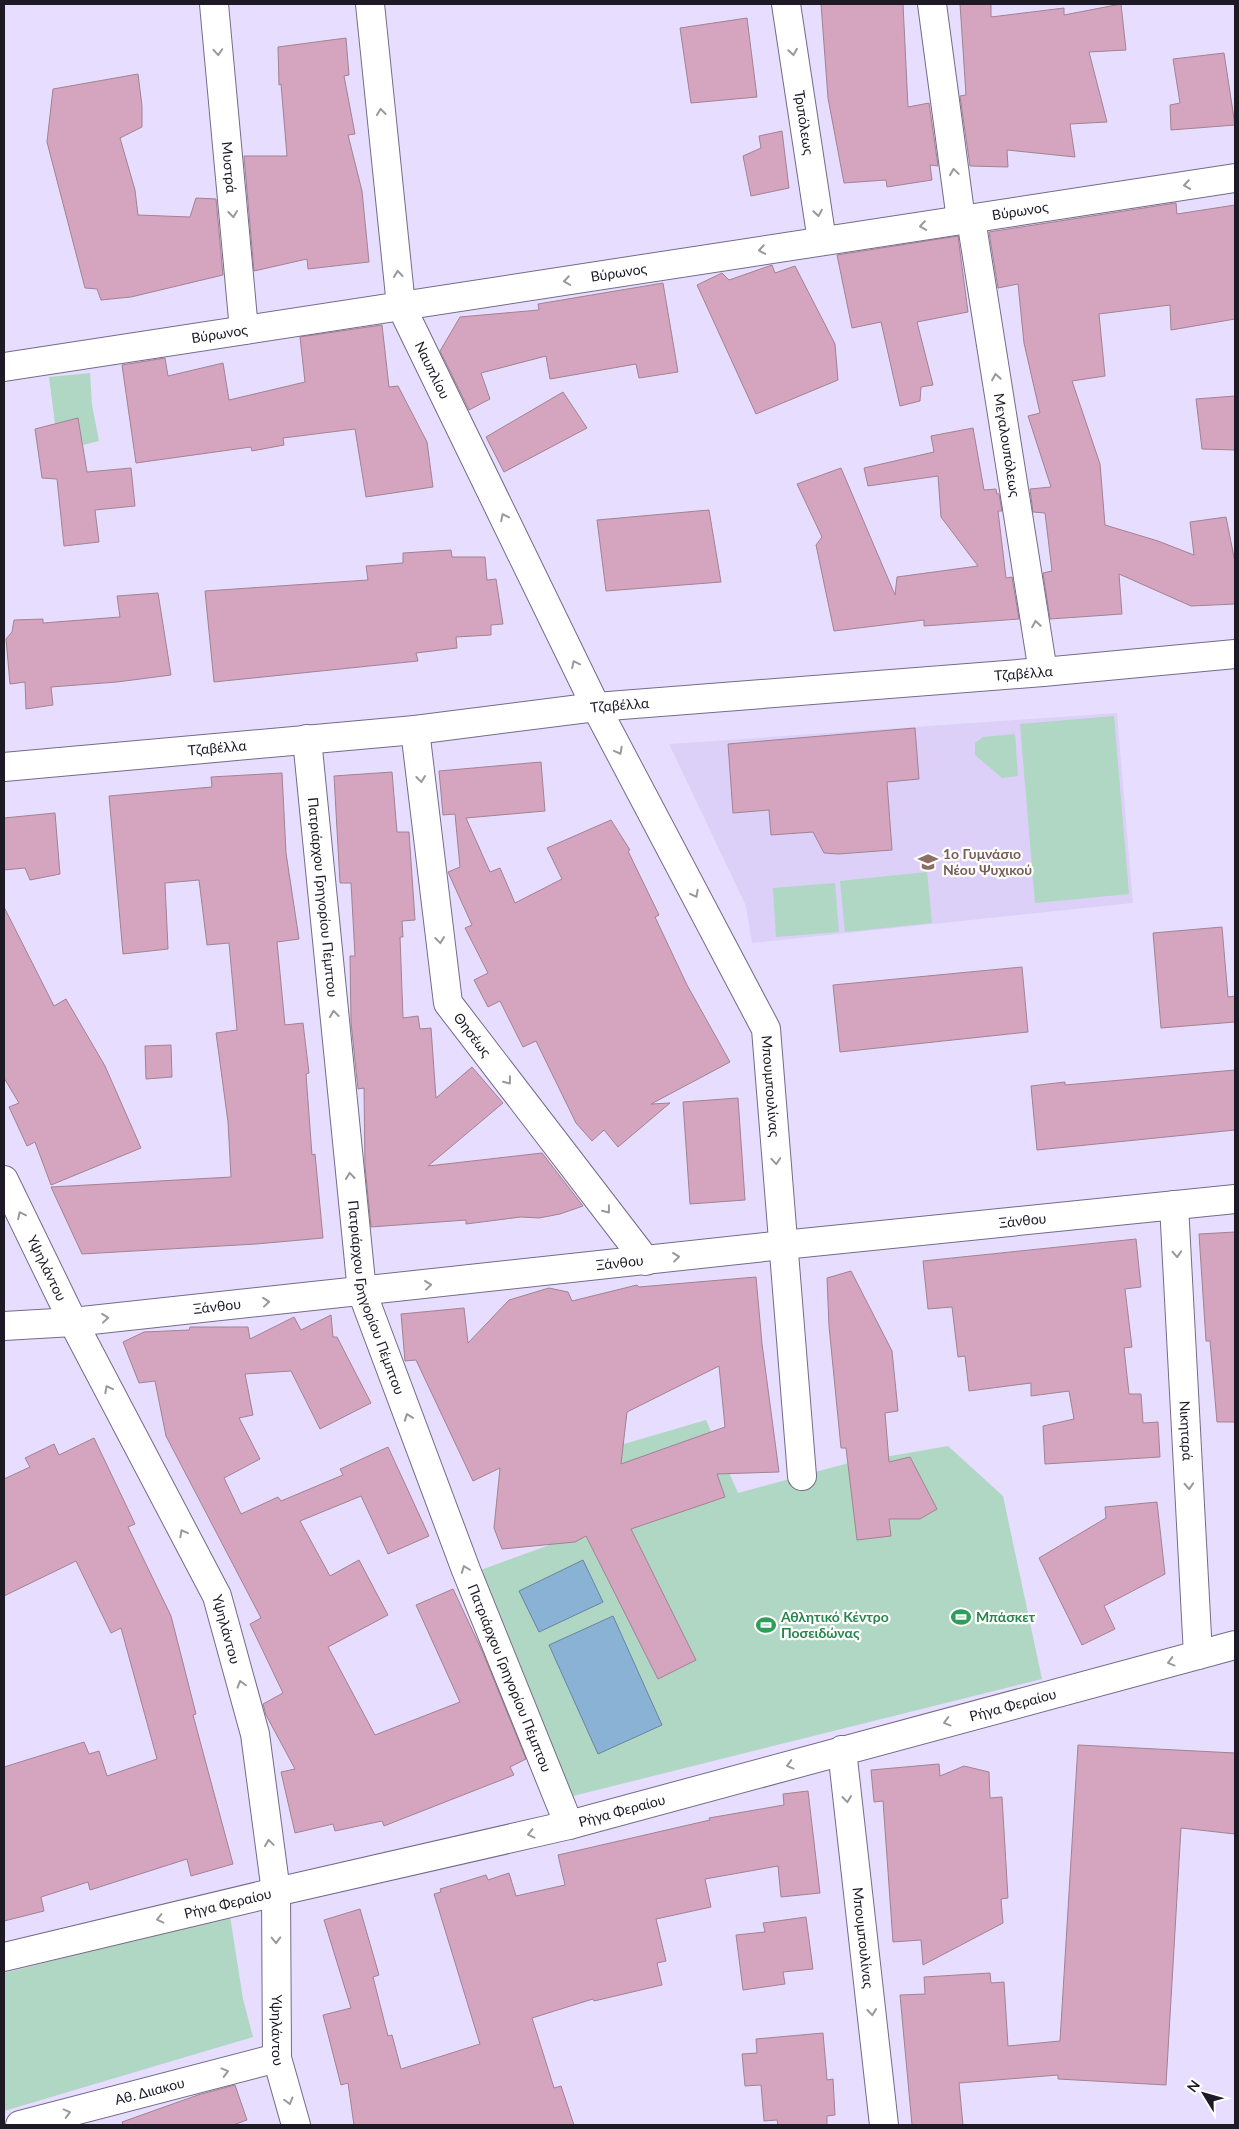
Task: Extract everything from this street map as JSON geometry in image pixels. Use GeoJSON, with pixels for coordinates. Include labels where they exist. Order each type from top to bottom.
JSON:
{"type":"FeatureCollection","features":[{"type":"Feature","properties":{"kind":"street","name":"Μυστρά"},"geometry":{"type":"LineString","coordinates":[[214,4],[244,330]]}},
{"type":"Feature","properties":{"kind":"street","name":"Ναυπλίου"},"geometry":{"type":"LineString","coordinates":[[370,4],[401,306],[596,708]]}},
{"type":"Feature","properties":{"kind":"street","name":"Τριπόλεως"},"geometry":{"type":"LineString","coordinates":[[786,4],[822,241]]}},
{"type":"Feature","properties":{"kind":"street","name":"Μεγαλουπόλεως"},"geometry":{"type":"LineString","coordinates":[[932,4],[966,219],[1043,672]]}},
{"type":"Feature","properties":{"kind":"street","name":"Βύρωνος"},"geometry":{"type":"LineString","coordinates":[[4,367],[1235,178]]}},
{"type":"Feature","properties":{"kind":"street","name":"Τζαβέλλα"},"geometry":{"type":"LineString","coordinates":[[4,767],[415,730],[596,708],[1043,672],[1235,654]]}},
{"type":"Feature","properties":{"kind":"street","name":"Μπουμπουλίνας"},"geometry":{"type":"LineString","coordinates":[[596,708],[766,1029],[802,1476]]}},
{"type":"Feature","properties":{"kind":"street","name":"Θησέως"},"geometry":{"type":"LineString","coordinates":[[415,730],[448,1003],[646,1261]]}},
{"type":"Feature","properties":{"kind":"street","name":"Πατριάρχου Γρηγορίου Πέμπτου"},"geometry":{"type":"LineString","coordinates":[[307,739],[362,1292],[466,1570],[569,1825]]}},
{"type":"Feature","properties":{"kind":"street","name":"Υψηλάντου"},"geometry":{"type":"LineString","coordinates":[[4,1180],[73,1322],[217,1596],[255,1734],[276,1892],[278,2058],[296,2125]]}},
{"type":"Feature","properties":{"kind":"street","name":"Ξάνθου"},"geometry":{"type":"LineString","coordinates":[[4,1326],[73,1322],[783,1245],[1235,1199]]}},
{"type":"Feature","properties":{"kind":"street","name":"Νικηταρά"},"geometry":{"type":"LineString","coordinates":[[1174,1205],[1198,1655]]}},
{"type":"Feature","properties":{"kind":"street","name":"Ρήγα Φεραίου"},"geometry":{"type":"LineString","coordinates":[[4,1957],[569,1825],[1235,1645]]}},
{"type":"Feature","properties":{"kind":"street","name":"Μπουμπουλίνας"},"geometry":{"type":"LineString","coordinates":[[842,1750],[884,2125]]}},
{"type":"Feature","properties":{"kind":"street","name":"Αθ. Διιακου"},"geometry":{"type":"LineString","coordinates":[[20,2125],[278,2058]]}},
{"type":"Feature","properties":{"kind":"shaded area","name":"1ο Γυμνάσιο Νέου Ψυχικού"},"geometry":{"type":"Polygon","coordinates":[[[1117,713],[1133,903],[752,943],[746,906],[669,744],[1117,713]]]}},
{"type":"Feature","properties":{"kind":"green space"},"geometry":{"type":"Polygon","coordinates":[[[90,373],[92,405],[99,441],[83,445],[78,419],[55,424],[49,377],[90,373]]]}},
{"type":"Feature","properties":{"kind":"green space"},"geometry":{"type":"Polygon","coordinates":[[[1114,716],[1129,894],[1035,903],[1020,724],[1114,716]]]}},
{"type":"Feature","properties":{"kind":"green space"},"geometry":{"type":"Polygon","coordinates":[[[1015,734],[1018,776],[1002,778],[975,755],[975,743],[983,737],[1015,734]]]}},
{"type":"Feature","properties":{"kind":"green space"},"geometry":{"type":"Polygon","coordinates":[[[927,872],[932,923],[845,932],[840,881],[927,872]]]}},
{"type":"Feature","properties":{"kind":"green space"},"geometry":{"type":"Polygon","coordinates":[[[835,883],[839,932],[776,937],[773,888],[835,883]]]}},
{"type":"Feature","properties":{"kind":"green space","name":"Αθλητικό Κέντρο Ποσειδώνας"},"geometry":{"type":"Polygon","coordinates":[[[706,1420],[738,1493],[845,1464],[948,1446],[1003,1496],[1042,1679],[573,1796],[478,1571],[577,1535],[583,1456],[706,1420]]]}},
{"type":"Feature","properties":{"kind":"green space"},"geometry":{"type":"Polygon","coordinates":[[[230,1916],[243,1999],[253,2037],[4,2111],[4,1973],[230,1916]]]}},
{"type":"Feature","properties":{"kind":"water"},"geometry":{"type":"Polygon","coordinates":[[[583,1560],[603,1602],[539,1632],[519,1591],[583,1560]]]}},
{"type":"Feature","properties":{"kind":"water"},"geometry":{"type":"Polygon","coordinates":[[[613,1616],[662,1725],[598,1754],[549,1645],[613,1616]]]}},
{"type":"Feature","properties":{"kind":"building"},"geometry":{"type":"Polygon","coordinates":[[[821,4],[903,4],[908,107],[929,103],[938,166],[930,165],[932,180],[887,187],[886,180],[844,183],[828,98],[821,4]]]}},
{"type":"Feature","properties":{"kind":"building"},"geometry":{"type":"Polygon","coordinates":[[[960,4],[991,4],[991,17],[1064,8],[1064,15],[1121,4],[1126,50],[1089,52],[1107,122],[1070,124],[1075,157],[1007,150],[1008,167],[970,166],[960,96],[966,95],[960,4]]]}},
{"type":"Feature","properties":{"kind":"building"},"geometry":{"type":"Polygon","coordinates":[[[747,18],[757,97],[691,103],[680,28],[747,18]]]}},
{"type":"Feature","properties":{"kind":"building"},"geometry":{"type":"Polygon","coordinates":[[[346,38],[349,75],[344,76],[355,134],[348,135],[362,191],[369,262],[308,269],[307,259],[254,271],[244,156],[287,156],[281,84],[279,85],[278,47],[346,38]]]}},
{"type":"Feature","properties":{"kind":"building"},"geometry":{"type":"Polygon","coordinates":[[[1224,53],[1235,125],[1171,130],[1170,105],[1180,103],[1173,59],[1224,53]]]}},
{"type":"Feature","properties":{"kind":"building"},"geometry":{"type":"Polygon","coordinates":[[[138,74],[142,106],[142,127],[120,138],[135,190],[138,215],[190,217],[196,198],[216,199],[223,275],[131,297],[101,300],[97,289],[85,288],[47,142],[53,89],[138,74]]]}},
{"type":"Feature","properties":{"kind":"building"},"geometry":{"type":"Polygon","coordinates":[[[782,131],[789,188],[751,196],[743,156],[761,148],[759,136],[782,131]]]}},
{"type":"Feature","properties":{"kind":"building"},"geometry":{"type":"Polygon","coordinates":[[[1176,203],[1177,214],[1235,205],[1235,319],[1171,330],[1170,305],[1099,314],[1105,376],[1072,381],[1100,464],[1105,525],[1158,541],[1194,555],[1190,522],[1226,517],[1235,562],[1235,604],[1191,606],[1119,574],[1122,614],[1050,619],[1043,573],[1052,571],[1045,513],[1033,512],[1030,489],[1051,487],[1028,416],[1040,413],[1024,343],[1018,284],[998,288],[989,232],[1176,203]]]}},
{"type":"Feature","properties":{"kind":"building"},"geometry":{"type":"Polygon","coordinates":[[[958,236],[968,312],[917,322],[933,385],[921,387],[920,401],[900,406],[881,322],[852,328],[837,255],[958,236]]]}},
{"type":"Feature","properties":{"kind":"building"},"geometry":{"type":"Polygon","coordinates":[[[772,265],[775,273],[795,266],[835,344],[838,380],[756,414],[697,285],[722,273],[729,280],[772,265]]]}},
{"type":"Feature","properties":{"kind":"building"},"geometry":{"type":"Polygon","coordinates":[[[663,283],[678,372],[639,378],[636,364],[550,379],[546,356],[481,373],[490,399],[469,410],[440,351],[460,317],[539,310],[538,304],[663,283]]]}},
{"type":"Feature","properties":{"kind":"building"},"geometry":{"type":"Polygon","coordinates":[[[382,325],[389,387],[398,386],[427,442],[433,487],[366,497],[355,429],[283,438],[284,445],[252,451],[251,447],[136,463],[122,365],[165,358],[168,376],[223,363],[229,400],[305,382],[300,337],[382,325]]]}},
{"type":"Feature","properties":{"kind":"building"},"geometry":{"type":"Polygon","coordinates":[[[563,392],[587,428],[504,472],[486,437],[563,392]]]}},
{"type":"Feature","properties":{"kind":"building"},"geometry":{"type":"Polygon","coordinates":[[[1235,396],[1235,450],[1202,449],[1196,399],[1235,396]]]}},
{"type":"Feature","properties":{"kind":"building"},"geometry":{"type":"Polygon","coordinates":[[[78,418],[87,472],[131,468],[135,506],[95,510],[99,542],[64,546],[57,479],[42,478],[35,429],[78,418]]]}},
{"type":"Feature","properties":{"kind":"building"},"geometry":{"type":"Polygon","coordinates":[[[973,428],[984,490],[996,489],[997,494],[999,494],[1002,511],[998,511],[1006,578],[1012,577],[1019,619],[924,626],[924,620],[834,631],[816,545],[822,537],[797,484],[841,468],[895,595],[897,577],[978,566],[941,517],[938,476],[868,486],[864,468],[934,452],[931,436],[973,428]]]}},
{"type":"Feature","properties":{"kind":"building"},"geometry":{"type":"Polygon","coordinates":[[[709,510],[721,582],[606,591],[597,520],[709,510]]]}},
{"type":"Feature","properties":{"kind":"building"},"geometry":{"type":"Polygon","coordinates":[[[451,550],[452,557],[485,557],[487,580],[496,579],[503,624],[491,625],[491,635],[456,637],[457,648],[416,653],[418,661],[214,682],[205,591],[368,580],[366,566],[403,563],[403,553],[451,550]]]}},
{"type":"Feature","properties":{"kind":"building"},"geometry":{"type":"Polygon","coordinates":[[[158,593],[171,675],[117,682],[51,687],[53,705],[26,709],[25,682],[10,684],[6,639],[12,632],[14,620],[43,619],[43,623],[120,617],[117,596],[158,593]]]}},
{"type":"Feature","properties":{"kind":"building"},"geometry":{"type":"Polygon","coordinates":[[[915,728],[919,779],[887,782],[892,850],[838,854],[824,853],[813,832],[771,835],[769,810],[733,813],[728,744],[915,728]]]}},
{"type":"Feature","properties":{"kind":"building"},"geometry":{"type":"Polygon","coordinates":[[[541,762],[545,811],[466,818],[490,872],[500,868],[515,903],[562,879],[547,848],[611,820],[630,850],[628,851],[659,915],[655,917],[687,985],[730,1062],[651,1104],[670,1103],[618,1147],[604,1130],[592,1141],[576,1123],[536,1041],[523,1047],[500,1001],[488,1007],[474,980],[488,973],[465,928],[472,925],[448,872],[460,867],[455,814],[443,815],[439,771],[541,762]]]}},
{"type":"Feature","properties":{"kind":"building"},"geometry":{"type":"Polygon","coordinates":[[[392,772],[397,832],[409,832],[415,920],[402,921],[403,937],[400,937],[403,1018],[418,1016],[420,1029],[431,1028],[436,1098],[472,1067],[503,1103],[428,1166],[542,1153],[583,1206],[560,1214],[539,1218],[521,1217],[466,1224],[466,1220],[371,1227],[365,1166],[364,1088],[358,1089],[351,1022],[350,956],[355,956],[351,883],[340,883],[334,776],[392,772]]]}},
{"type":"Feature","properties":{"kind":"building"},"geometry":{"type":"Polygon","coordinates":[[[282,773],[286,853],[299,939],[277,942],[285,1025],[303,1023],[309,1073],[306,1074],[312,1155],[315,1154],[323,1238],[256,1244],[82,1254],[51,1187],[231,1177],[228,1122],[216,1033],[237,1030],[229,943],[207,945],[199,880],[165,883],[168,949],[123,954],[109,796],[212,787],[211,777],[282,773]]]}},
{"type":"Feature","properties":{"kind":"building"},"geometry":{"type":"Polygon","coordinates":[[[55,813],[60,874],[30,880],[25,868],[4,870],[4,818],[55,813]]]}},
{"type":"Feature","properties":{"kind":"building"},"geometry":{"type":"Polygon","coordinates":[[[4,907],[54,1006],[66,999],[105,1066],[141,1148],[51,1185],[35,1142],[27,1146],[9,1107],[19,1103],[4,1078],[4,907]]]}},
{"type":"Feature","properties":{"kind":"building"},"geometry":{"type":"Polygon","coordinates":[[[1222,927],[1228,997],[1235,996],[1235,1022],[1161,1028],[1153,933],[1222,927]]]}},
{"type":"Feature","properties":{"kind":"building"},"geometry":{"type":"Polygon","coordinates":[[[1022,967],[1028,1032],[840,1052],[833,985],[1022,967]]]}},
{"type":"Feature","properties":{"kind":"building"},"geometry":{"type":"Polygon","coordinates":[[[171,1045],[172,1077],[146,1079],[145,1046],[171,1045]]]}},
{"type":"Feature","properties":{"kind":"building"},"geometry":{"type":"Polygon","coordinates":[[[1235,1070],[1235,1130],[1037,1150],[1031,1086],[1065,1082],[1065,1085],[1235,1070]]]}},
{"type":"Feature","properties":{"kind":"building"},"geometry":{"type":"Polygon","coordinates":[[[738,1098],[745,1200],[690,1204],[683,1102],[738,1098]]]}},
{"type":"Feature","properties":{"kind":"building"},"geometry":{"type":"Polygon","coordinates":[[[1235,1232],[1235,1422],[1217,1422],[1210,1341],[1206,1341],[1199,1234],[1235,1232]]]}},
{"type":"Feature","properties":{"kind":"building"},"geometry":{"type":"Polygon","coordinates":[[[1136,1239],[1141,1287],[1125,1289],[1132,1347],[1124,1348],[1129,1394],[1141,1394],[1143,1423],[1158,1422],[1160,1457],[1045,1464],[1043,1426],[1074,1419],[1069,1391],[1031,1396],[1031,1383],[969,1391],[965,1356],[958,1357],[952,1307],[928,1309],[923,1261],[1136,1239]]]}},
{"type":"Feature","properties":{"kind":"building"},"geometry":{"type":"Polygon","coordinates":[[[851,1271],[892,1351],[898,1411],[885,1413],[889,1462],[910,1457],[937,1509],[920,1519],[889,1519],[891,1536],[857,1540],[846,1448],[841,1448],[829,1326],[827,1278],[851,1271]]]}},
{"type":"Feature","properties":{"kind":"building"},"geometry":{"type":"Polygon","coordinates":[[[756,1277],[762,1344],[779,1472],[717,1474],[725,1497],[631,1529],[696,1660],[658,1679],[586,1536],[575,1542],[502,1549],[494,1528],[500,1468],[473,1481],[416,1360],[405,1361],[401,1314],[464,1308],[468,1343],[509,1300],[549,1288],[568,1292],[572,1301],[637,1285],[639,1287],[756,1277]],[[719,1366],[627,1412],[621,1464],[725,1427],[719,1366]]]}},
{"type":"Feature","properties":{"kind":"building"},"geometry":{"type":"Polygon","coordinates":[[[331,1315],[333,1337],[337,1337],[371,1403],[320,1429],[291,1371],[245,1374],[253,1415],[239,1418],[260,1459],[224,1478],[241,1514],[278,1497],[281,1501],[343,1475],[340,1469],[388,1447],[429,1536],[388,1554],[361,1496],[300,1521],[330,1576],[359,1560],[388,1615],[328,1647],[375,1735],[460,1702],[416,1605],[453,1589],[483,1653],[526,1759],[510,1767],[514,1775],[384,1826],[382,1821],[335,1831],[333,1824],[295,1833],[281,1772],[295,1769],[266,1715],[263,1704],[283,1693],[250,1624],[261,1618],[166,1436],[155,1381],[139,1383],[123,1342],[144,1332],[189,1330],[190,1327],[248,1327],[250,1339],[294,1317],[301,1330],[331,1315]]]}},
{"type":"Feature","properties":{"kind":"building"},"geometry":{"type":"Polygon","coordinates":[[[94,1438],[135,1524],[128,1527],[171,1616],[196,1714],[193,1715],[233,1864],[191,1876],[187,1859],[90,1890],[88,1882],[41,1897],[44,1911],[4,1921],[4,1767],[84,1742],[89,1754],[99,1751],[107,1776],[157,1759],[121,1628],[111,1633],[76,1561],[4,1596],[4,1479],[30,1467],[25,1458],[54,1444],[59,1455],[94,1438]]]}},
{"type":"Feature","properties":{"kind":"building"},"geometry":{"type":"Polygon","coordinates":[[[1157,1502],[1165,1574],[1104,1606],[1115,1629],[1082,1645],[1039,1558],[1106,1518],[1105,1507],[1157,1502]]]}},
{"type":"Feature","properties":{"kind":"building"},"geometry":{"type":"Polygon","coordinates":[[[1078,1745],[1235,1753],[1235,1834],[1181,1828],[1166,2085],[1058,2079],[1058,2075],[959,2083],[963,2125],[912,2125],[900,1995],[925,1994],[924,1977],[990,1973],[991,1983],[1004,1982],[1008,2046],[1060,2041],[1078,1745]]]}},
{"type":"Feature","properties":{"kind":"building"},"geometry":{"type":"Polygon","coordinates":[[[939,1764],[940,1776],[964,1766],[989,1772],[990,1798],[1002,1797],[1008,1898],[1001,1899],[1003,1923],[923,1965],[921,1940],[893,1942],[883,1801],[874,1802],[871,1770],[939,1764]]]}},
{"type":"Feature","properties":{"kind":"building"},"geometry":{"type":"Polygon","coordinates":[[[808,1791],[820,1893],[781,1897],[778,1866],[705,1879],[711,1907],[656,1919],[666,1961],[657,1963],[662,1985],[594,2001],[593,1999],[532,2018],[554,2088],[561,2086],[574,2125],[354,2125],[348,2083],[341,2085],[323,2015],[351,2008],[324,1920],[360,1909],[379,1975],[373,1977],[388,2036],[392,2035],[401,2069],[480,2044],[434,1894],[441,1892],[440,1889],[486,1875],[488,1880],[509,1873],[516,1896],[565,1885],[558,1855],[710,1820],[709,1818],[784,1805],[783,1794],[808,1791]]]}},
{"type":"Feature","properties":{"kind":"building"},"geometry":{"type":"Polygon","coordinates":[[[806,1917],[813,1969],[783,1972],[785,1984],[743,1990],[736,1935],[765,1932],[763,1923],[806,1917]]]}},
{"type":"Feature","properties":{"kind":"building"},"geometry":{"type":"Polygon","coordinates":[[[823,2033],[827,2080],[833,2079],[835,2115],[827,2116],[827,2125],[778,2125],[777,2120],[764,2121],[761,2085],[745,2086],[742,2054],[757,2053],[756,2039],[823,2033]]]}},
{"type":"Feature","properties":{"kind":"building"},"geometry":{"type":"Polygon","coordinates":[[[235,2085],[247,2120],[233,2125],[123,2125],[122,2122],[198,2095],[235,2085]]]}},
{"type":"Feature","properties":{"kind":"place","name":"1ο Γυμνάσιο Νέου Ψυχικού"},"geometry":{"type":"Point","coordinates":[928,862]}},
{"type":"Feature","properties":{"kind":"place","name":"Μπάσκετ"},"geometry":{"type":"Point","coordinates":[961,1617]}},
{"type":"Feature","properties":{"kind":"place","name":"Αθλητικό Κέντρο Ποσειδώνας"},"geometry":{"type":"Point","coordinates":[766,1625]}}]}
